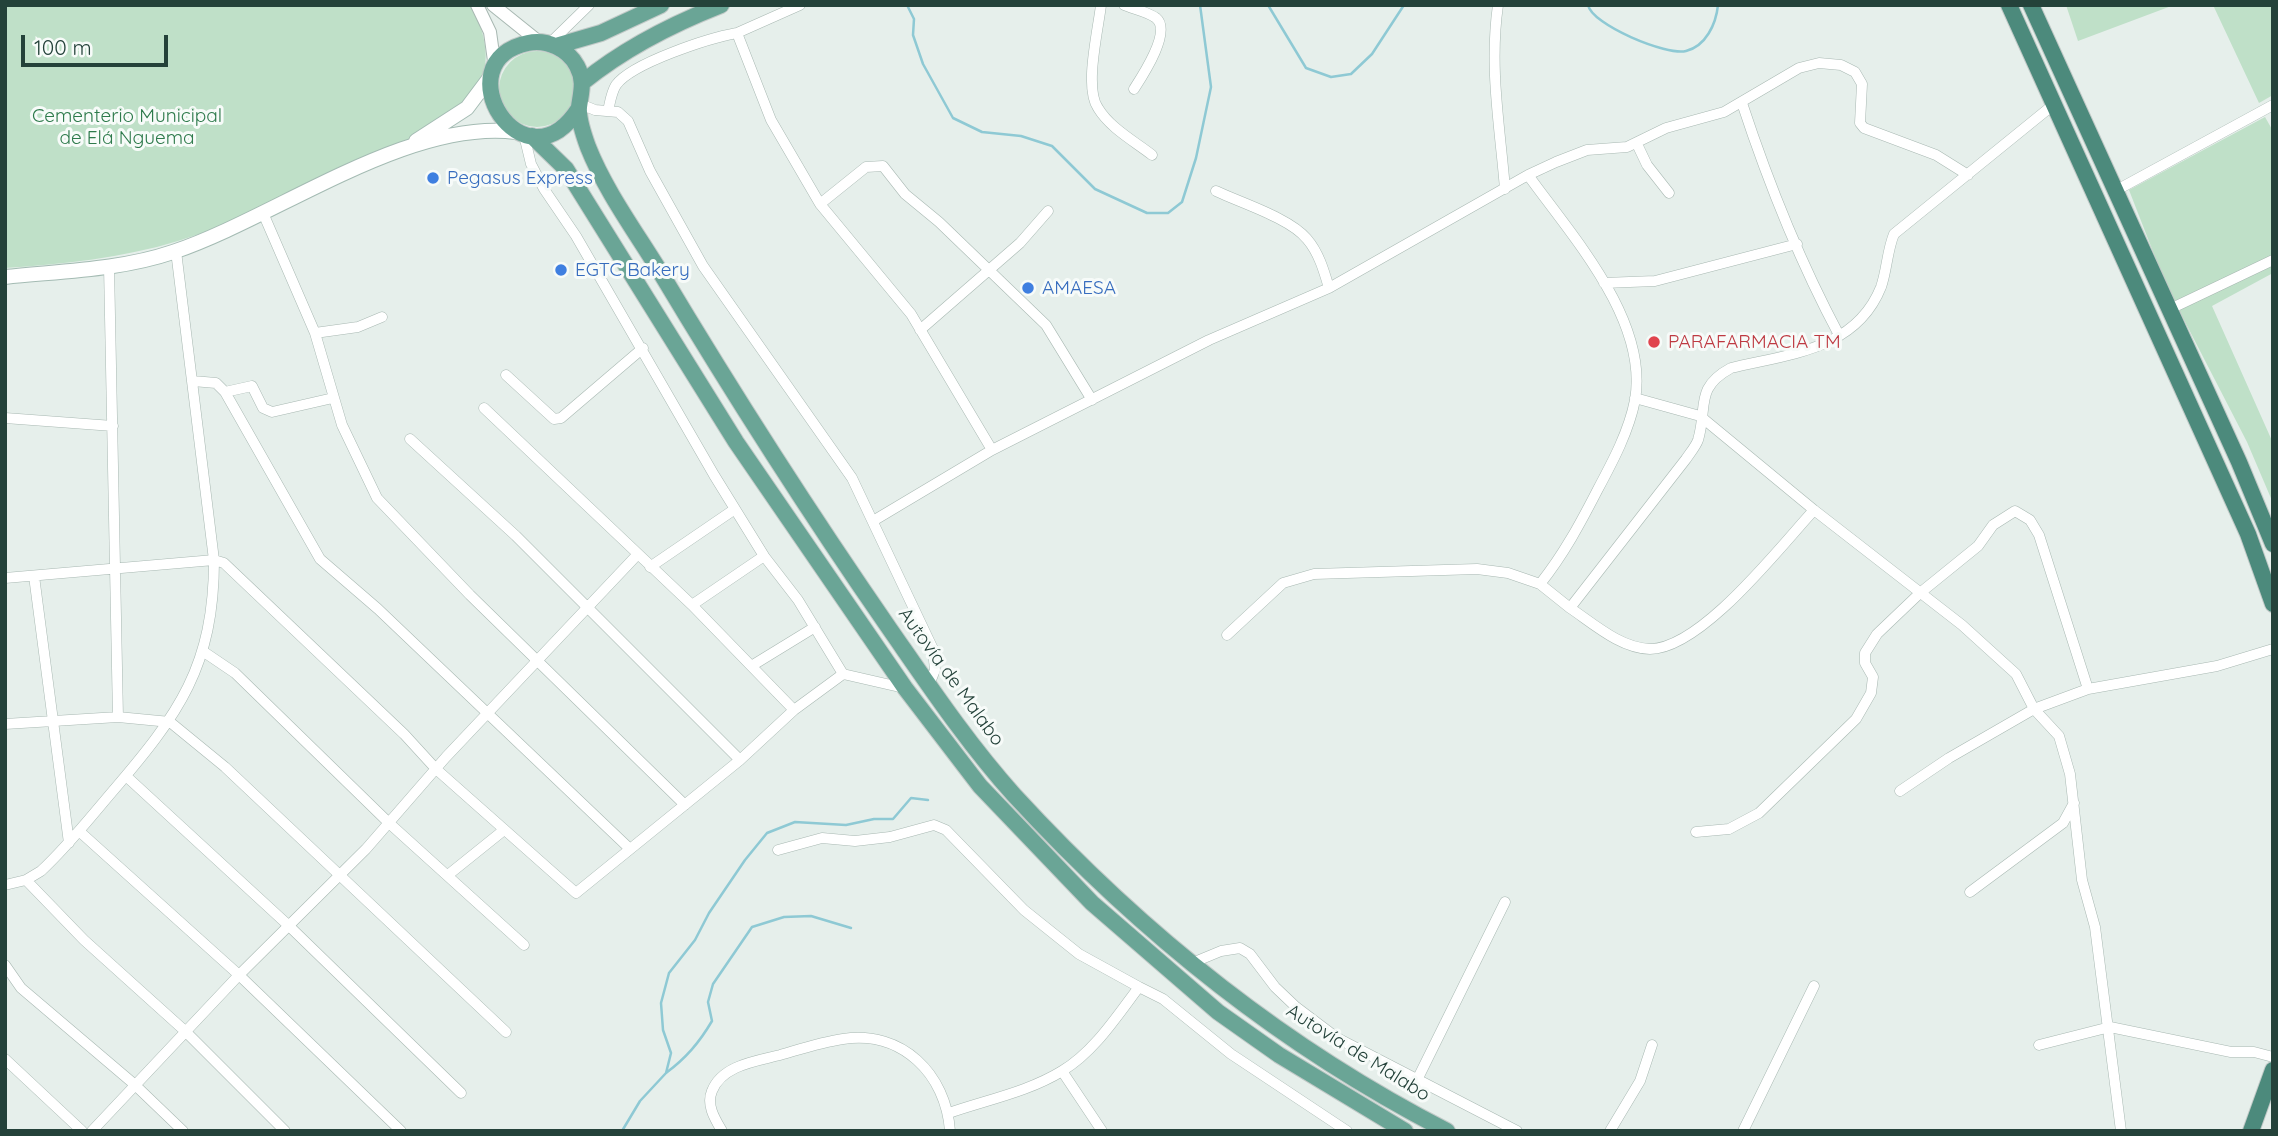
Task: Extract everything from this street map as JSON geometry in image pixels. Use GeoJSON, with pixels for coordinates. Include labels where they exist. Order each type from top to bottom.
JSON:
{"type":"FeatureCollection","features":[{"type":"Feature","properties":{"kind":"highway"},"geometry":{"type":"LineString","coordinates":[[2009,5],[2248,534],[2273,604]]}},
{"type":"Feature","properties":{"kind":"highway"},"geometry":{"type":"LineString","coordinates":[[2031,5],[2239,462],[2273,544]]}},
{"type":"Feature","properties":{"kind":"highway"},"geometry":{"type":"LineString","coordinates":[[2251,1131],[2273,1070]]}},
{"type":"Feature","properties":{"kind":"main road"},"geometry":{"type":"LineString","coordinates":[[5,277],[109,266],[176,251],[410,146],[467,108],[513,48],[601,33],[661,5]]}},
{"type":"Feature","properties":{"kind":"main road"},"geometry":{"type":"LineString","coordinates":[[583,82],[627,49],[657,32],[721,5]]}},
{"type":"Feature","properties":{"kind":"main road"},"geometry":{"type":"LineString","coordinates":[[410,146],[467,132],[524,134],[560,130],[580,106],[583,82],[578,67],[569,55],[548,44]]}},
{"type":"Feature","properties":{"kind":"main road"},"geometry":{"type":"LineString","coordinates":[[493,72],[490,93],[494,109],[503,122],[524,134],[566,169],[736,442],[905,688],[980,786],[1092,903],[1218,1012],[1289,1062],[1405,1131]]}},
{"type":"Feature","properties":{"kind":"main road","name":"Autovía de Malabo"},"geometry":{"type":"LineString","coordinates":[[580,106],[588,147],[706,349],[797,492],[929,685],[1012,792],[1149,928],[1235,999],[1342,1072],[1447,1131]]}},
{"type":"Feature","properties":{"kind":"street"},"geometry":{"type":"LineString","coordinates":[[477,5],[490,32],[493,72]]}},
{"type":"Feature","properties":{"kind":"street"},"geometry":{"type":"LineString","coordinates":[[501,8],[548,44],[589,5]]}},
{"type":"Feature","properties":{"kind":"street"},"geometry":{"type":"LineString","coordinates":[[608,111],[617,85],[631,75],[693,44],[737,33],[800,5]]}},
{"type":"Feature","properties":{"kind":"street"},"geometry":{"type":"LineString","coordinates":[[1101,5],[1091,91],[1096,107],[1152,155]]}},
{"type":"Feature","properties":{"kind":"street"},"geometry":{"type":"LineString","coordinates":[[1124,5],[1156,18],[1160,26],[1160,40],[1134,89]]}},
{"type":"Feature","properties":{"kind":"street"},"geometry":{"type":"LineString","coordinates":[[1498,5],[1493,39],[1493,88],[1505,189]]}},
{"type":"Feature","properties":{"kind":"street"},"geometry":{"type":"LineString","coordinates":[[737,33],[771,120],[820,204],[911,314],[992,450]]}},
{"type":"Feature","properties":{"kind":"street"},"geometry":{"type":"LineString","coordinates":[[873,521],[992,450],[1209,340],[1329,288],[1528,174],[1587,150],[1627,148],[1666,128],[1724,112],[1799,68],[1819,63],[1841,65],[1855,72],[1862,84],[1860,123],[1864,128],[1936,155],[1968,176]]}},
{"type":"Feature","properties":{"kind":"street"},"geometry":{"type":"LineString","coordinates":[[1742,103],[1776,200],[1815,290],[1839,335]]}},
{"type":"Feature","properties":{"kind":"street"},"geometry":{"type":"LineString","coordinates":[[1570,608],[1686,459],[1698,440],[1700,416],[1707,390],[1717,376],[1731,368],[1830,344],[1863,319],[1882,284],[1894,234],[2053,105]]}},
{"type":"Feature","properties":{"kind":"street"},"geometry":{"type":"LineString","coordinates":[[2115,191],[2273,105]]}},
{"type":"Feature","properties":{"kind":"street"},"geometry":{"type":"LineString","coordinates":[[580,106],[624,114],[650,171],[703,266],[845,466],[933,649],[935,670],[929,685]]}},
{"type":"Feature","properties":{"kind":"street"},"geometry":{"type":"LineString","coordinates":[[524,134],[531,164],[544,189],[643,348],[676,411],[735,509],[764,556],[815,627],[843,674],[905,688]]}},
{"type":"Feature","properties":{"kind":"street"},"geometry":{"type":"LineString","coordinates":[[1637,144],[1647,165],[1669,193]]}},
{"type":"Feature","properties":{"kind":"street"},"geometry":{"type":"LineString","coordinates":[[820,204],[866,167],[878,164],[891,173],[905,194],[939,222],[1046,325],[1092,400]]}},
{"type":"Feature","properties":{"kind":"street"},"geometry":{"type":"LineString","coordinates":[[1528,174],[1604,283],[1628,332],[1634,356],[1635,398],[1628,428],[1560,559],[1540,584]]}},
{"type":"Feature","properties":{"kind":"street"},"geometry":{"type":"LineString","coordinates":[[1216,191],[1295,229],[1307,238],[1319,258],[1329,288]]}},
{"type":"Feature","properties":{"kind":"street"},"geometry":{"type":"LineString","coordinates":[[920,330],[989,271],[1035,228],[1048,211]]}},
{"type":"Feature","properties":{"kind":"street"},"geometry":{"type":"LineString","coordinates":[[263,213],[315,333],[333,398],[358,464],[377,498],[470,595],[685,805]]}},
{"type":"Feature","properties":{"kind":"street"},"geometry":{"type":"LineString","coordinates":[[1604,283],[1655,281],[1797,244]]}},
{"type":"Feature","properties":{"kind":"street"},"geometry":{"type":"LineString","coordinates":[[5,885],[26,880],[41,871],[69,843],[170,722],[204,652],[214,600],[214,560],[176,251]]}},
{"type":"Feature","properties":{"kind":"street"},"geometry":{"type":"LineString","coordinates":[[2168,310],[2273,260]]}},
{"type":"Feature","properties":{"kind":"street"},"geometry":{"type":"LineString","coordinates":[[109,266],[118,717]]}},
{"type":"Feature","properties":{"kind":"street"},"geometry":{"type":"LineString","coordinates":[[315,333],[358,327],[382,317]]}},
{"type":"Feature","properties":{"kind":"street"},"geometry":{"type":"LineString","coordinates":[[506,375],[554,419],[561,418],[643,348]]}},
{"type":"Feature","properties":{"kind":"street"},"geometry":{"type":"LineString","coordinates":[[193,381],[216,383],[225,392],[320,559],[489,714],[630,849]]}},
{"type":"Feature","properties":{"kind":"street"},"geometry":{"type":"LineString","coordinates":[[225,392],[252,386],[263,408],[272,412],[333,398]]}},
{"type":"Feature","properties":{"kind":"street"},"geometry":{"type":"LineString","coordinates":[[1635,398],[1700,416],[1814,510],[1962,625],[2016,674],[2034,709],[2059,736],[2075,802],[2082,880],[2095,927],[2110,1027],[2121,1131]]}},
{"type":"Feature","properties":{"kind":"street"},"geometry":{"type":"LineString","coordinates":[[484,408],[692,605],[794,710]]}},
{"type":"Feature","properties":{"kind":"street"},"geometry":{"type":"LineString","coordinates":[[5,418],[113,426]]}},
{"type":"Feature","properties":{"kind":"street"},"geometry":{"type":"LineString","coordinates":[[410,439],[587,607],[740,760]]}},
{"type":"Feature","properties":{"kind":"street"},"geometry":{"type":"LineString","coordinates":[[650,567],[735,509]]}},
{"type":"Feature","properties":{"kind":"street"},"geometry":{"type":"LineString","coordinates":[[1227,635],[1283,583],[1314,573],[1477,569],[1508,573],[1540,584],[1615,639],[1649,649],[1674,646],[1706,625],[1814,510]]}},
{"type":"Feature","properties":{"kind":"street"},"geometry":{"type":"LineString","coordinates":[[1696,832],[1729,829],[1759,813],[1856,719],[1871,694],[1872,677],[1865,663],[1865,653],[1877,634],[1920,593],[1978,546],[1993,525],[2015,511],[2030,520],[2039,535],[2088,689]]}},
{"type":"Feature","properties":{"kind":"street"},"geometry":{"type":"LineString","coordinates":[[92,1131],[239,975],[389,823],[436,769],[638,554]]}},
{"type":"Feature","properties":{"kind":"street"},"geometry":{"type":"LineString","coordinates":[[692,605],[764,556]]}},
{"type":"Feature","properties":{"kind":"street"},"geometry":{"type":"LineString","coordinates":[[5,578],[115,566],[214,560],[234,570],[436,769],[576,893],[740,760],[794,710],[843,674]]}},
{"type":"Feature","properties":{"kind":"street"},"geometry":{"type":"LineString","coordinates":[[34,576],[51,722],[69,843]]}},
{"type":"Feature","properties":{"kind":"street"},"geometry":{"type":"LineString","coordinates":[[753,665],[815,627]]}},
{"type":"Feature","properties":{"kind":"street"},"geometry":{"type":"LineString","coordinates":[[1900,791],[1949,758],[2034,709],[2088,689],[2217,666],[2273,649]]}},
{"type":"Feature","properties":{"kind":"street"},"geometry":{"type":"LineString","coordinates":[[204,652],[235,673],[389,823],[524,945]]}},
{"type":"Feature","properties":{"kind":"street"},"geometry":{"type":"LineString","coordinates":[[5,724],[118,717],[170,722],[225,767],[506,1032]]}},
{"type":"Feature","properties":{"kind":"street"},"geometry":{"type":"LineString","coordinates":[[126,776],[288,925],[461,1093]]}},
{"type":"Feature","properties":{"kind":"street"},"geometry":{"type":"LineString","coordinates":[[1970,892],[2063,823],[2075,802]]}},
{"type":"Feature","properties":{"kind":"street"},"geometry":{"type":"LineString","coordinates":[[778,850],[822,838],[855,841],[890,837],[934,825],[946,830],[1024,910],[1079,954],[1163,999],[1231,1054],[1347,1131]]}},
{"type":"Feature","properties":{"kind":"street"},"geometry":{"type":"LineString","coordinates":[[448,875],[504,830]]}},
{"type":"Feature","properties":{"kind":"street"},"geometry":{"type":"LineString","coordinates":[[79,831],[239,975],[401,1131]]}},
{"type":"Feature","properties":{"kind":"street"},"geometry":{"type":"LineString","coordinates":[[26,880],[84,940],[185,1031],[285,1131]]}},
{"type":"Feature","properties":{"kind":"street"},"geometry":{"type":"LineString","coordinates":[[1418,1078],[1505,902]]}},
{"type":"Feature","properties":{"kind":"street"},"geometry":{"type":"LineString","coordinates":[[1192,963],[1221,951],[1240,948],[1250,954],[1275,987],[1308,1017],[1337,1038],[1517,1131]]}},
{"type":"Feature","properties":{"kind":"street"},"geometry":{"type":"LineString","coordinates":[[5,965],[21,988],[134,1084],[183,1131]]}},
{"type":"Feature","properties":{"kind":"street"},"geometry":{"type":"LineString","coordinates":[[1743,1131],[1814,986]]}},
{"type":"Feature","properties":{"kind":"street"},"geometry":{"type":"LineString","coordinates":[[949,1113],[1034,1085],[1062,1071],[1107,1029],[1139,987]]}},
{"type":"Feature","properties":{"kind":"street"},"geometry":{"type":"LineString","coordinates":[[2039,1045],[2110,1027],[2231,1052],[2253,1052],[2273,1057]]}},
{"type":"Feature","properties":{"kind":"street"},"geometry":{"type":"LineString","coordinates":[[722,1131],[711,1111],[709,1098],[721,1077],[745,1065],[845,1038],[873,1038],[906,1051],[929,1070],[949,1113],[950,1131]]}},
{"type":"Feature","properties":{"kind":"street"},"geometry":{"type":"LineString","coordinates":[[1611,1131],[1640,1081],[1652,1045]]}},
{"type":"Feature","properties":{"kind":"street"},"geometry":{"type":"LineString","coordinates":[[5,1059],[82,1131]]}},
{"type":"Feature","properties":{"kind":"street"},"geometry":{"type":"LineString","coordinates":[[1062,1071],[1102,1131]]}},
{"type":"Feature","properties":{"kind":"green space","name":"Cementerio Municipal de Elá Nguema"},"geometry":{"type":"Polygon","coordinates":[[[5,5],[472,5],[484,39],[486,62],[479,85],[472,95],[460,108],[431,129],[243,217],[200,234],[136,252],[5,268],[5,5]]]}},
{"type":"Feature","properties":{"kind":"green space"},"geometry":{"type":"Polygon","coordinates":[[[2066,5],[2174,5],[2078,41],[2066,5]]]}},
{"type":"Feature","properties":{"kind":"green space"},"geometry":{"type":"Polygon","coordinates":[[[2213,5],[2273,5],[2273,95],[2259,103],[2213,5]]]}},
{"type":"Feature","properties":{"kind":"green space"},"geometry":{"type":"Polygon","coordinates":[[[537,51],[552,54],[564,62],[572,74],[575,89],[572,104],[564,116],[552,124],[537,127],[522,124],[510,116],[502,104],[499,89],[502,74],[510,62],[522,54],[537,51]]]}},
{"type":"Feature","properties":{"kind":"green space"},"geometry":{"type":"Polygon","coordinates":[[[2265,117],[2273,131],[2273,273],[2212,306],[2273,443],[2273,503],[2247,442],[2166,285],[2129,190],[2265,117]]]}},
{"type":"Feature","properties":{"kind":"waterway"},"geometry":{"type":"LineString","coordinates":[[907,5],[914,19],[913,35],[923,64],[953,118],[982,132],[1021,136],[1052,146],[1095,189],[1147,213],[1168,213],[1182,202],[1196,158],[1211,87],[1200,5]]}},
{"type":"Feature","properties":{"kind":"waterway"},"geometry":{"type":"LineString","coordinates":[[1268,5],[1306,68],[1331,77],[1351,74],[1372,54],[1404,5]]}},
{"type":"Feature","properties":{"kind":"waterway"},"geometry":{"type":"LineString","coordinates":[[1588,5],[1593,13],[1616,30],[1648,44],[1676,51],[1686,51],[1704,39],[1715,20],[1718,5]]}},
{"type":"Feature","properties":{"kind":"waterway"},"geometry":{"type":"LineString","coordinates":[[622,1131],[640,1101],[666,1073],[671,1053],[663,1030],[661,1003],[669,973],[695,940],[709,913],[745,860],[767,833],[795,822],[846,825],[874,819],[893,819],[911,798],[928,800]]}},
{"type":"Feature","properties":{"kind":"waterway"},"geometry":{"type":"LineString","coordinates":[[666,1073],[692,1050],[712,1021],[708,1002],[713,984],[752,927],[784,917],[811,916],[851,928]]}},
{"type":"Feature","properties":{"kind":"place","name":"Pegasus Express"},"geometry":{"type":"Point","coordinates":[433,178]}},
{"type":"Feature","properties":{"kind":"place","name":"EGTC Bakery"},"geometry":{"type":"Point","coordinates":[561,270]}},
{"type":"Feature","properties":{"kind":"place","name":"AMAESA"},"geometry":{"type":"Point","coordinates":[1028,288]}},
{"type":"Feature","properties":{"kind":"place","name":"PARAFARMACIA TM"},"geometry":{"type":"Point","coordinates":[1654,342]}}]}
